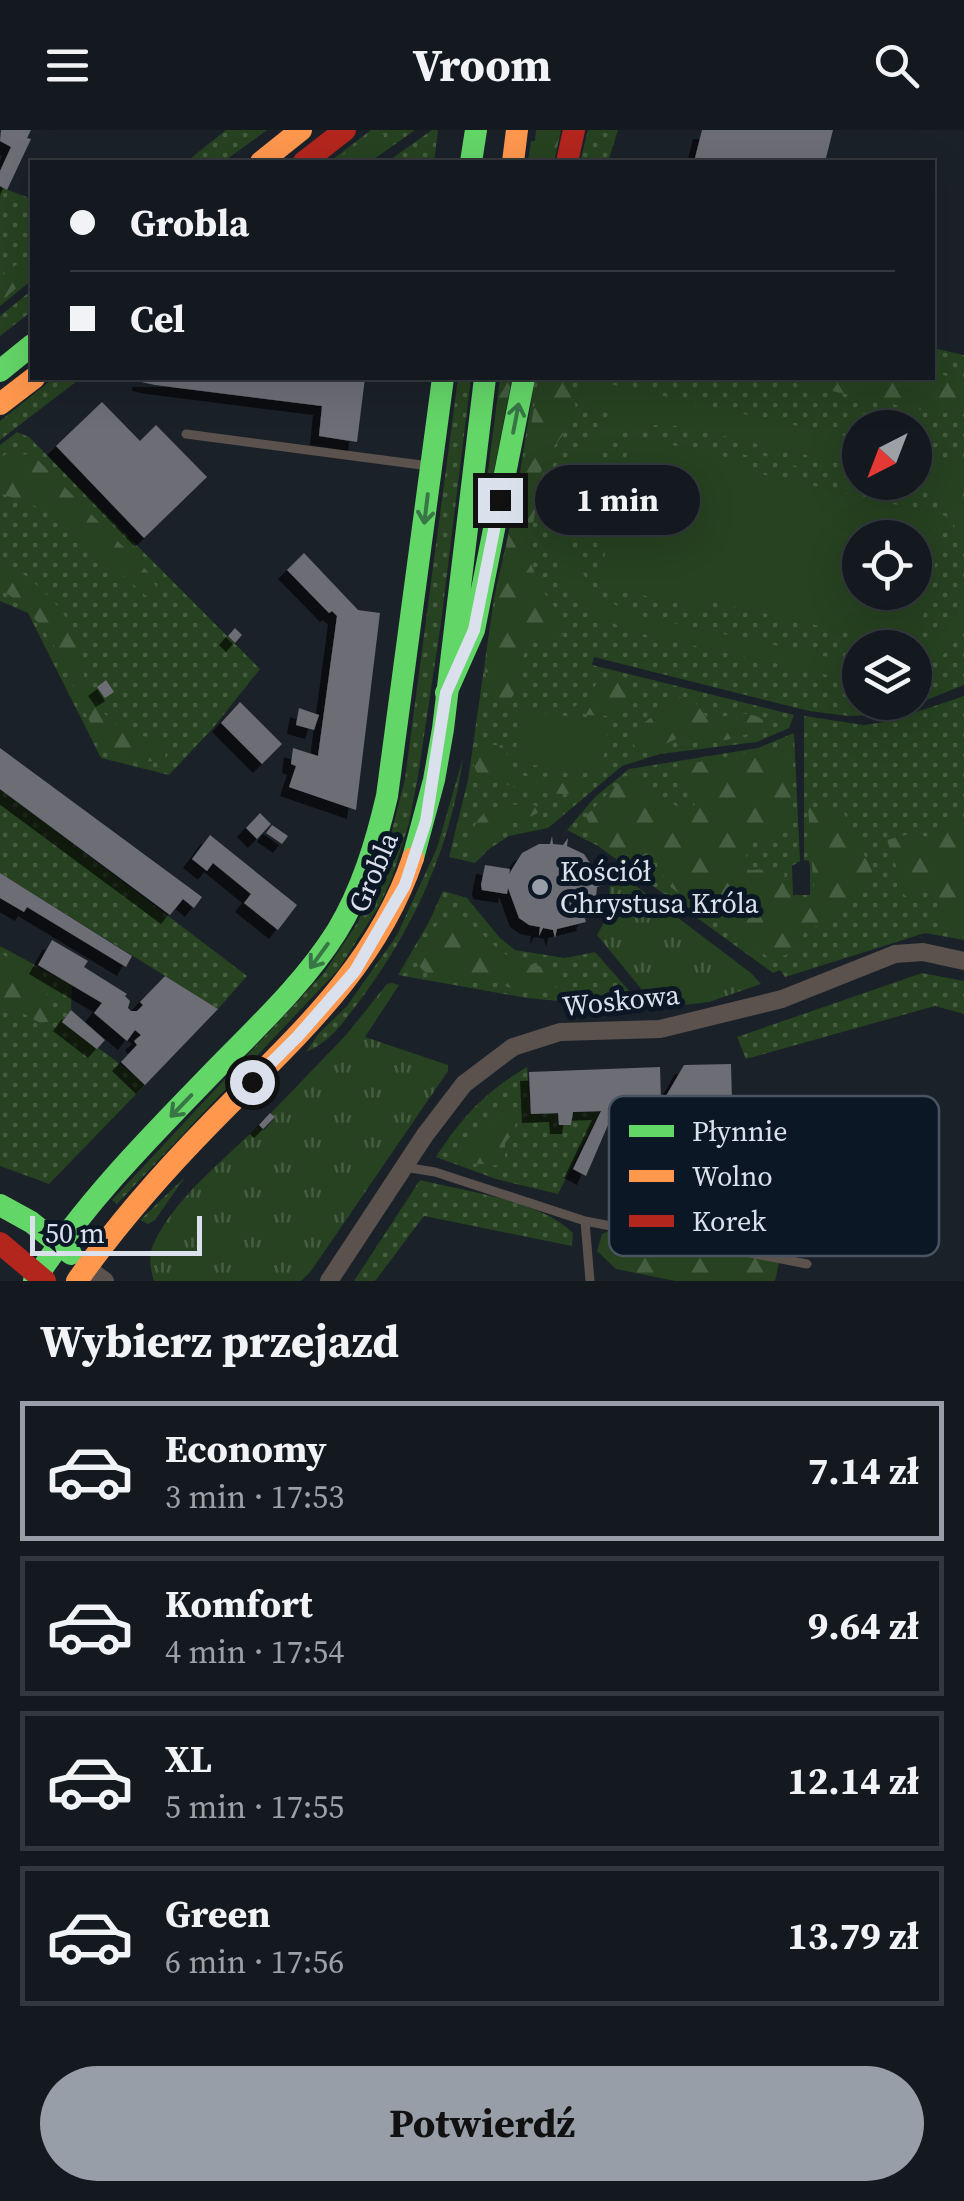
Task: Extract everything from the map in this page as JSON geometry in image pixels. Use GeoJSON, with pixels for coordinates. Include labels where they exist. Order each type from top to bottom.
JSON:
{"type":"FeatureCollection","features":[{"type":"Feature","properties":{"kind":"main road"},"geometry":{"type":"LineString","coordinates":[[264,160],[302,130]]}},
{"type":"Feature","properties":{"kind":"main road"},"geometry":{"type":"LineString","coordinates":[[472,160],[476,130]]}},
{"type":"Feature","properties":{"kind":"main road"},"geometry":{"type":"LineString","coordinates":[[513,160],[517,130]]}},
{"type":"Feature","properties":{"kind":"main road"},"geometry":{"type":"LineString","coordinates":[[567,160],[574,130]]}},
{"type":"Feature","properties":{"kind":"main road"},"geometry":{"type":"LineString","coordinates":[[307,160],[336,137]]}},
{"type":"Feature","properties":{"kind":"main road"},"geometry":{"type":"LineString","coordinates":[[0,371],[30,347]]}},
{"type":"Feature","properties":{"kind":"main road"},"geometry":{"type":"LineString","coordinates":[[0,404],[31,380]]}},
{"type":"Feature","properties":{"kind":"main road","name":"Grobla"},"geometry":{"type":"LineString","coordinates":[[39,1279],[59,1244],[136,1152],[286,997],[324,950],[356,894],[387,796],[443,380]]}},
{"type":"Feature","properties":{"kind":"main road","name":"Grobla"},"geometry":{"type":"LineString","coordinates":[[89,1276],[146,1192],[326,1006],[374,943],[405,885],[426,821],[485,380]]}},
{"type":"Feature","properties":{"kind":"main road"},"geometry":{"type":"LineString","coordinates":[[446,693],[474,630],[524,380]]}},
{"type":"Feature","properties":{"kind":"main road"},"geometry":{"type":"LineString","coordinates":[[0,1205],[59,1244],[89,1276]]}},
{"type":"Feature","properties":{"kind":"main road"},"geometry":{"type":"LineString","coordinates":[[0,1243],[39,1279]]}},
{"type":"Feature","properties":{"kind":"street","name":"Woskowa"},"geometry":{"type":"LineString","coordinates":[[329,1281],[464,1084],[512,1047],[560,1032],[660,1029],[782,999],[895,954],[923,952],[964,962]]}},
{"type":"Feature","properties":{"kind":"lane"},"geometry":{"type":"LineString","coordinates":[[186,434],[432,467]]}},
{"type":"Feature","properties":{"kind":"lane"},"geometry":{"type":"LineString","coordinates":[[404,1167],[435,1172],[609,1225]]}},
{"type":"Feature","properties":{"kind":"lane"},"geometry":{"type":"LineString","coordinates":[[586,1221],[590,1281]]}},
{"type":"Feature","properties":{"kind":"lane"},"geometry":{"type":"LineString","coordinates":[[766,1256],[807,1264]]}},
{"type":"Feature","properties":{"kind":"green space"},"geometry":{"type":"Polygon","coordinates":[[[226,130],[267,130],[226,160],[188,160],[226,130]]]}},
{"type":"Feature","properties":{"kind":"green space"},"geometry":{"type":"Polygon","coordinates":[[[371,130],[415,130],[373,160],[332,160],[371,130]]]}},
{"type":"Feature","properties":{"kind":"green space"},"geometry":{"type":"Polygon","coordinates":[[[376,130],[384,135],[371,155],[358,160],[337,160],[376,130]]]}},
{"type":"Feature","properties":{"kind":"green space"},"geometry":{"type":"Polygon","coordinates":[[[432,130],[438,130],[434,160],[390,160],[432,130]]]}},
{"type":"Feature","properties":{"kind":"green space"},"geometry":{"type":"Polygon","coordinates":[[[536,130],[561,130],[554,160],[528,160],[531,141],[535,141],[536,130]]]}},
{"type":"Feature","properties":{"kind":"green space"},"geometry":{"type":"Polygon","coordinates":[[[588,130],[618,130],[609,160],[580,160],[588,130]]]}},
{"type":"Feature","properties":{"kind":"green space"},"geometry":{"type":"Polygon","coordinates":[[[0,187],[30,198],[30,282],[0,306],[0,187]]]}},
{"type":"Feature","properties":{"kind":"green space"},"geometry":{"type":"Polygon","coordinates":[[[30,254],[30,277],[0,302],[0,277],[30,254]]]}},
{"type":"Feature","properties":{"kind":"green space"},"geometry":{"type":"Polygon","coordinates":[[[30,292],[30,313],[0,336],[0,316],[30,292]]]}},
{"type":"Feature","properties":{"kind":"green space"},"geometry":{"type":"Polygon","coordinates":[[[935,348],[964,355],[964,685],[932,698],[932,630],[842,630],[842,715],[809,711],[594,657],[592,665],[794,715],[789,728],[757,742],[660,754],[622,766],[548,828],[509,836],[475,863],[449,857],[468,780],[494,598],[515,504],[535,380],[935,380],[935,348]]]}},
{"type":"Feature","properties":{"kind":"green space"},"geometry":{"type":"Polygon","coordinates":[[[935,373],[964,381],[964,414],[925,410],[781,380],[935,380],[935,373]]]}},
{"type":"Feature","properties":{"kind":"green space"},"geometry":{"type":"Polygon","coordinates":[[[51,380],[78,380],[0,440],[0,421],[51,380]]]}},
{"type":"Feature","properties":{"kind":"green space"},"geometry":{"type":"Polygon","coordinates":[[[458,380],[471,380],[418,776],[392,878],[338,970],[117,1204],[112,1200],[324,973],[358,922],[381,873],[405,779],[458,380]]]}},
{"type":"Feature","properties":{"kind":"green space"},"geometry":{"type":"Polygon","coordinates":[[[500,380],[512,380],[489,496],[485,495],[500,380]]]}},
{"type":"Feature","properties":{"kind":"green space"},"geometry":{"type":"Polygon","coordinates":[[[539,380],[565,380],[577,415],[543,462],[531,564],[541,588],[569,627],[556,641],[526,643],[518,689],[507,703],[491,694],[485,672],[539,380]]]}},
{"type":"Feature","properties":{"kind":"green space"},"geometry":{"type":"Polygon","coordinates":[[[583,380],[842,436],[842,463],[691,428],[642,427],[609,441],[585,462],[571,490],[567,520],[572,550],[586,578],[609,601],[641,616],[842,660],[842,678],[637,633],[600,615],[573,591],[556,561],[549,529],[553,496],[566,465],[589,437],[623,414],[577,403],[583,380]]]}},
{"type":"Feature","properties":{"kind":"green space"},"geometry":{"type":"Polygon","coordinates":[[[17,432],[29,437],[260,669],[169,775],[101,758],[28,613],[0,601],[0,445],[17,432]]]}},
{"type":"Feature","properties":{"kind":"green space"},"geometry":{"type":"Polygon","coordinates":[[[631,436],[740,460],[739,469],[842,492],[842,500],[876,500],[946,516],[932,578],[932,520],[842,520],[842,610],[925,610],[920,630],[842,631],[710,601],[707,610],[598,585],[631,436]]]}},
{"type":"Feature","properties":{"kind":"green space"},"geometry":{"type":"Polygon","coordinates":[[[732,449],[842,476],[732,452],[732,449]]]}},
{"type":"Feature","properties":{"kind":"green space"},"geometry":{"type":"Polygon","coordinates":[[[7,453],[33,455],[149,573],[166,607],[145,595],[53,513],[0,493],[0,459],[7,453]]]}},
{"type":"Feature","properties":{"kind":"green space"},"geometry":{"type":"Polygon","coordinates":[[[932,456],[964,463],[964,490],[952,488],[964,504],[964,545],[945,508],[932,497],[932,456]]]}},
{"type":"Feature","properties":{"kind":"green space"},"geometry":{"type":"Polygon","coordinates":[[[0,558],[35,584],[66,617],[79,642],[85,680],[97,706],[128,730],[167,741],[165,759],[132,759],[102,744],[50,639],[21,604],[0,589],[0,558]]]}},
{"type":"Feature","properties":{"kind":"green space"},"geometry":{"type":"Polygon","coordinates":[[[964,592],[964,633],[932,663],[932,642],[956,611],[964,592]]]}},
{"type":"Feature","properties":{"kind":"green space"},"geometry":{"type":"Polygon","coordinates":[[[608,677],[636,689],[637,702],[620,712],[611,729],[607,716],[587,715],[573,708],[593,691],[598,679],[608,677]]]}},
{"type":"Feature","properties":{"kind":"green space"},"geometry":{"type":"Polygon","coordinates":[[[964,696],[964,940],[925,933],[785,977],[780,970],[773,973],[598,846],[567,830],[595,797],[629,769],[758,748],[794,733],[800,861],[792,866],[793,895],[810,895],[810,865],[804,860],[804,716],[864,725],[932,720],[932,707],[964,696]]]}},
{"type":"Feature","properties":{"kind":"green space"},"geometry":{"type":"Polygon","coordinates":[[[679,697],[691,697],[708,719],[744,714],[758,717],[765,721],[762,730],[726,740],[680,737],[651,751],[637,750],[629,737],[679,697]]]}},
{"type":"Feature","properties":{"kind":"green space"},"geometry":{"type":"Polygon","coordinates":[[[522,710],[609,722],[601,775],[514,762],[522,710]]]}},
{"type":"Feature","properties":{"kind":"green space"},"geometry":{"type":"Polygon","coordinates":[[[483,745],[502,745],[514,768],[524,776],[588,778],[591,785],[567,794],[552,794],[478,775],[472,761],[483,745]]]}},
{"type":"Feature","properties":{"kind":"green space"},"geometry":{"type":"Polygon","coordinates":[[[786,748],[792,779],[791,812],[785,831],[751,843],[746,856],[749,870],[784,869],[785,888],[793,899],[809,903],[814,891],[808,807],[842,809],[872,871],[862,893],[846,909],[805,931],[792,952],[768,957],[669,886],[650,851],[637,858],[619,853],[599,839],[586,816],[625,776],[647,785],[680,808],[695,805],[674,772],[678,766],[786,748]]]}},
{"type":"Feature","properties":{"kind":"green space"},"geometry":{"type":"Polygon","coordinates":[[[463,758],[439,854],[398,944],[349,1015],[330,1036],[306,1052],[347,1006],[397,935],[437,848],[463,758]]]}},
{"type":"Feature","properties":{"kind":"green space"},"geometry":{"type":"Polygon","coordinates":[[[0,788],[247,976],[218,1009],[0,873],[0,788]]]}},
{"type":"Feature","properties":{"kind":"green space"},"geometry":{"type":"Polygon","coordinates":[[[532,804],[543,810],[501,826],[478,849],[469,851],[475,825],[487,811],[532,804]]]}},
{"type":"Feature","properties":{"kind":"green space"},"geometry":{"type":"Polygon","coordinates":[[[964,818],[964,936],[939,930],[939,894],[922,890],[909,899],[897,888],[897,869],[887,840],[909,834],[930,837],[949,819],[964,818]]]}},
{"type":"Feature","properties":{"kind":"green space"},"geometry":{"type":"Polygon","coordinates":[[[624,877],[761,984],[709,1002],[657,1008],[597,935],[608,915],[610,883],[624,877]]]}},
{"type":"Feature","properties":{"kind":"green space"},"geometry":{"type":"Polygon","coordinates":[[[443,891],[467,898],[515,950],[565,958],[595,952],[645,1009],[527,998],[398,975],[443,891]]]}},
{"type":"Feature","properties":{"kind":"green space"},"geometry":{"type":"Polygon","coordinates":[[[453,915],[462,915],[499,950],[517,961],[553,969],[562,983],[533,993],[492,982],[447,979],[426,973],[415,955],[436,926],[453,915]]]}},
{"type":"Feature","properties":{"kind":"green space"},"geometry":{"type":"Polygon","coordinates":[[[0,946],[72,985],[71,1010],[62,1022],[145,1085],[49,1184],[0,1166],[0,946]]]}},
{"type":"Feature","properties":{"kind":"green space"},"geometry":{"type":"Polygon","coordinates":[[[0,953],[37,980],[48,998],[53,1021],[40,1023],[0,1000],[0,953]]]}},
{"type":"Feature","properties":{"kind":"green space"},"geometry":{"type":"Polygon","coordinates":[[[922,973],[964,981],[964,1014],[935,1006],[746,1059],[737,1037],[922,973]]]}},
{"type":"Feature","properties":{"kind":"green space"},"geometry":{"type":"Polygon","coordinates":[[[392,983],[399,985],[365,1037],[448,1065],[448,1071],[311,1271],[301,1281],[154,1281],[152,1247],[174,1211],[258,1126],[264,1130],[275,1118],[271,1113],[392,983]]]}},
{"type":"Feature","properties":{"kind":"green space"},"geometry":{"type":"Polygon","coordinates":[[[527,1067],[531,1114],[558,1113],[559,1125],[571,1125],[573,1112],[600,1111],[558,1194],[496,1179],[436,1157],[476,1106],[527,1067]]]}},
{"type":"Feature","properties":{"kind":"green space"},"geometry":{"type":"Polygon","coordinates":[[[511,1109],[517,1119],[505,1143],[505,1166],[468,1163],[454,1155],[474,1131],[511,1109]]]}},
{"type":"Feature","properties":{"kind":"green space"},"geometry":{"type":"Polygon","coordinates":[[[185,1177],[155,1220],[148,1224],[140,1220],[185,1177]]]}},
{"type":"Feature","properties":{"kind":"green space"},"geometry":{"type":"Polygon","coordinates":[[[420,1180],[542,1213],[573,1233],[572,1246],[424,1216],[375,1281],[354,1281],[420,1180]]]}},
{"type":"Feature","properties":{"kind":"green space"},"geometry":{"type":"Polygon","coordinates":[[[609,1231],[609,1256],[780,1258],[775,1281],[675,1281],[616,1269],[597,1251],[602,1234],[609,1231]]]}},
{"type":"Feature","properties":{"kind":"building"},"geometry":{"type":"Polygon","coordinates":[[[1,130],[31,130],[27,138],[31,139],[7,190],[0,186],[0,171],[11,147],[0,141],[1,130]]]}},
{"type":"Feature","properties":{"kind":"building"},"geometry":{"type":"Polygon","coordinates":[[[702,130],[833,130],[826,160],[694,160],[702,130]]]}},
{"type":"Feature","properties":{"kind":"building"},"geometry":{"type":"Polygon","coordinates":[[[365,380],[357,442],[319,436],[322,406],[141,382],[365,380]]]}},
{"type":"Feature","properties":{"kind":"building"},"geometry":{"type":"Polygon","coordinates":[[[102,402],[140,441],[156,425],[207,477],[144,538],[56,446],[102,402]]]}},
{"type":"Feature","properties":{"kind":"building"},"geometry":{"type":"Polygon","coordinates":[[[304,553],[358,610],[380,613],[356,810],[289,787],[296,766],[291,764],[293,748],[318,756],[337,616],[329,613],[287,570],[304,553]]]}},
{"type":"Feature","properties":{"kind":"building"},"geometry":{"type":"Polygon","coordinates":[[[235,628],[242,635],[235,643],[228,636],[235,628]]]}},
{"type":"Feature","properties":{"kind":"building"},"geometry":{"type":"Polygon","coordinates":[[[106,680],[114,692],[105,698],[97,687],[106,680]]]}},
{"type":"Feature","properties":{"kind":"building"},"geometry":{"type":"Polygon","coordinates":[[[240,702],[282,744],[262,764],[221,723],[240,702]]]}},
{"type":"Feature","properties":{"kind":"building"},"geometry":{"type":"Polygon","coordinates":[[[299,708],[319,715],[314,730],[296,725],[299,708]]]}},
{"type":"Feature","properties":{"kind":"building"},"geometry":{"type":"Polygon","coordinates":[[[0,748],[202,897],[194,908],[183,899],[170,915],[0,789],[0,748]]]}},
{"type":"Feature","properties":{"kind":"building"},"geometry":{"type":"Polygon","coordinates":[[[260,813],[271,824],[257,839],[246,828],[260,813]]]}},
{"type":"Feature","properties":{"kind":"building"},"geometry":{"type":"Polygon","coordinates":[[[272,825],[288,836],[282,844],[266,833],[272,825]]]}},
{"type":"Feature","properties":{"kind":"building"},"geometry":{"type":"Polygon","coordinates":[[[210,835],[297,905],[278,930],[244,903],[251,894],[213,863],[207,871],[192,859],[210,835]]]}},
{"type":"Feature","properties":{"kind":"building","name":"Kościół Chrystusa Króla"},"geometry":{"type":"Polygon","coordinates":[[[552,836],[553,844],[563,845],[568,838],[567,846],[584,854],[596,872],[596,883],[604,885],[597,887],[596,897],[600,901],[594,900],[586,919],[584,916],[586,922],[557,929],[555,938],[553,930],[543,928],[539,936],[540,927],[519,918],[508,888],[507,894],[482,890],[481,885],[485,865],[510,869],[509,874],[522,853],[539,844],[550,844],[552,836]]]}},
{"type":"Feature","properties":{"kind":"building"},"geometry":{"type":"Polygon","coordinates":[[[0,873],[132,956],[126,967],[27,907],[24,912],[0,898],[0,873]]]}},
{"type":"Feature","properties":{"kind":"building"},"geometry":{"type":"Polygon","coordinates":[[[52,940],[88,961],[84,967],[127,994],[131,1011],[143,1005],[140,1002],[165,976],[218,1009],[145,1085],[121,1062],[141,1035],[135,1030],[127,1041],[94,1013],[102,1003],[38,965],[52,940]]]}},
{"type":"Feature","properties":{"kind":"building"},"geometry":{"type":"Polygon","coordinates":[[[71,1010],[105,1040],[97,1049],[62,1022],[71,1010]]]}},
{"type":"Feature","properties":{"kind":"building"},"geometry":{"type":"Polygon","coordinates":[[[731,1064],[732,1096],[666,1096],[684,1065],[731,1064]]]}},
{"type":"Feature","properties":{"kind":"building"},"geometry":{"type":"Polygon","coordinates":[[[660,1067],[661,1096],[609,1096],[609,1123],[586,1176],[573,1169],[601,1111],[573,1112],[571,1125],[559,1125],[558,1113],[531,1114],[529,1072],[660,1067]]]}},
{"type":"Feature","properties":{"kind":"building"},"geometry":{"type":"Polygon","coordinates":[[[270,1113],[275,1117],[263,1129],[259,1125],[270,1113]]]}},
{"type":"Feature","properties":{"kind":"traffic: fast"},"geometry":{"type":"LineString","coordinates":[[471,160],[476,130]]}},
{"type":"Feature","properties":{"kind":"traffic: fast"},"geometry":{"type":"LineString","coordinates":[[0,371],[30,347]]}},
{"type":"Feature","properties":{"kind":"traffic: fast"},"geometry":{"type":"LineString","coordinates":[[34,1281],[120,1170],[296,985],[337,931],[354,899],[387,796],[443,380]]}},
{"type":"Feature","properties":{"kind":"traffic: fast"},"geometry":{"type":"LineString","coordinates":[[413,858],[443,729],[485,380]]}},
{"type":"Feature","properties":{"kind":"traffic: fast"},"geometry":{"type":"LineString","coordinates":[[446,693],[474,630],[524,380]]}},
{"type":"Feature","properties":{"kind":"traffic: fast"},"geometry":{"type":"LineString","coordinates":[[0,1205],[31,1222],[71,1254]]}},
{"type":"Feature","properties":{"kind":"traffic: slow"},"geometry":{"type":"LineString","coordinates":[[264,160],[301,130]]}},
{"type":"Feature","properties":{"kind":"traffic: slow"},"geometry":{"type":"LineString","coordinates":[[513,160],[517,130]]}},
{"type":"Feature","properties":{"kind":"traffic: slow"},"geometry":{"type":"LineString","coordinates":[[0,404],[31,380]]}},
{"type":"Feature","properties":{"kind":"traffic: slow"},"geometry":{"type":"LineString","coordinates":[[77,1281],[158,1180],[328,1002],[377,935],[413,858]]}},
{"type":"Feature","properties":{"kind":"traffic: jam"},"geometry":{"type":"LineString","coordinates":[[307,160],[345,130]]}},
{"type":"Feature","properties":{"kind":"traffic: jam"},"geometry":{"type":"LineString","coordinates":[[567,160],[574,130]]}},
{"type":"Feature","properties":{"kind":"traffic: jam"},"geometry":{"type":"LineString","coordinates":[[0,1243],[45,1281]]}},
{"type":"Feature","properties":{"kind":"place","name":"Kościół Chrystusa Króla"},"geometry":{"type":"Point","coordinates":[540,887]}},
{"type":"Feature","properties":{"kind":"route"},"geometry":{"type":"LineString","coordinates":[[252,1082],[355,971],[405,885],[426,821],[446,693],[474,630],[500,500]]}}]}
